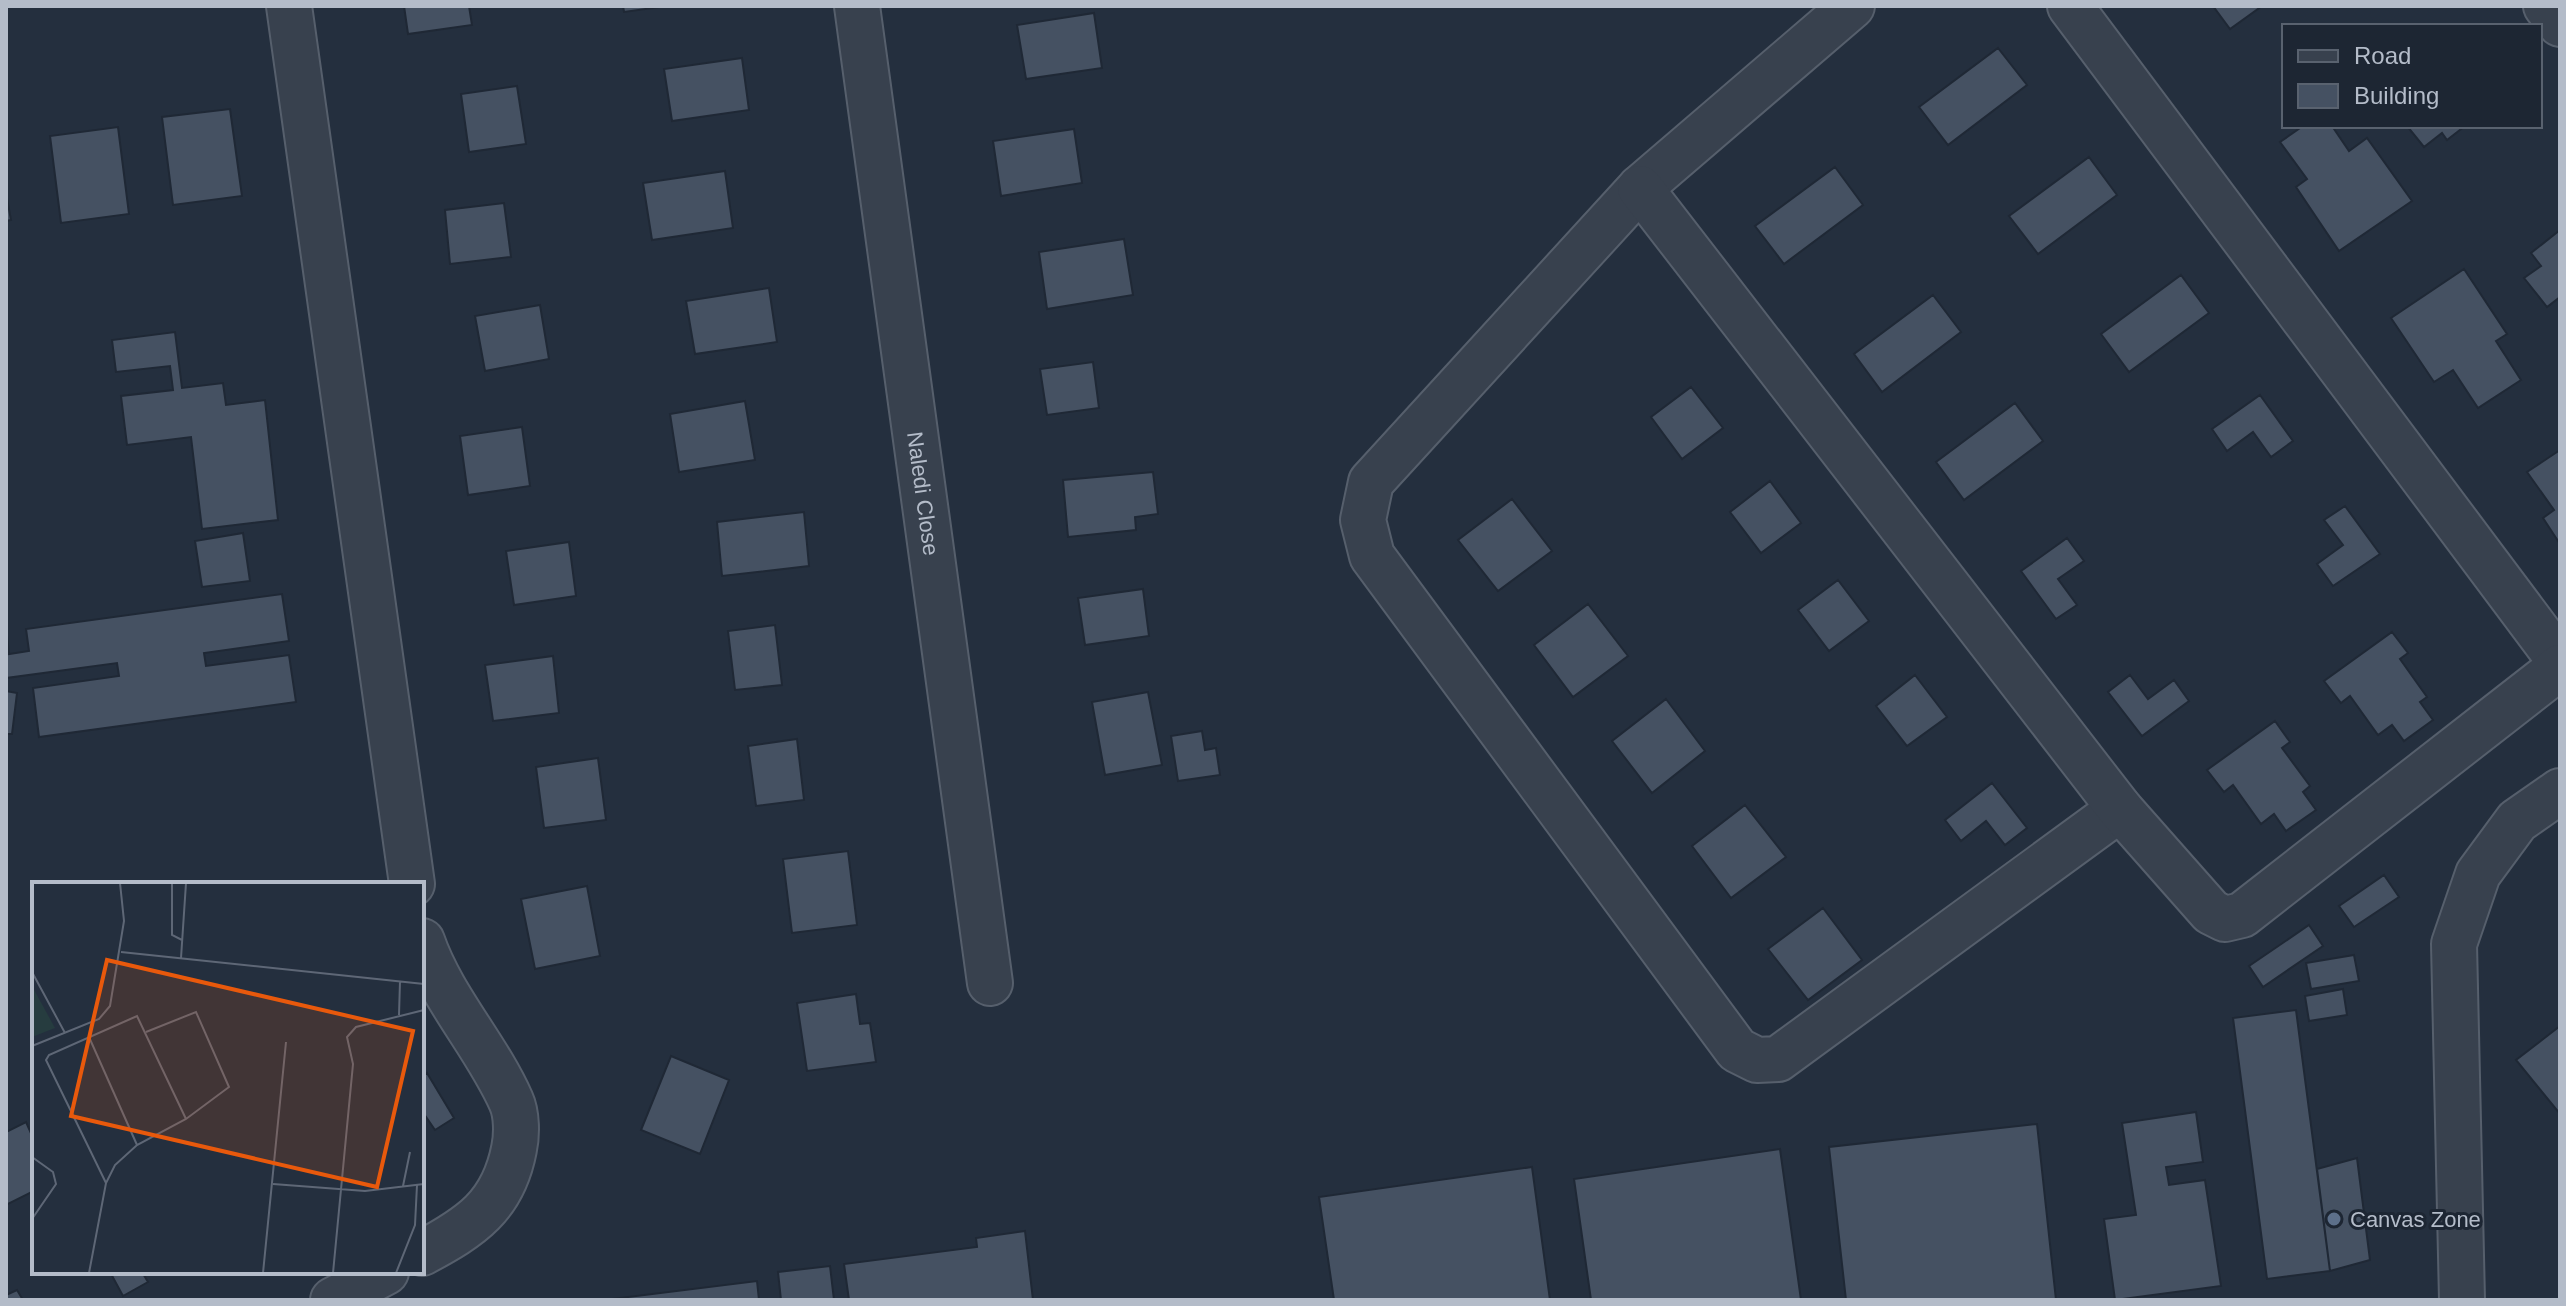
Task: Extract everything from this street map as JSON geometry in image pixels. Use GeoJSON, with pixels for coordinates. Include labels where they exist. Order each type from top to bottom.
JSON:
{"type":"FeatureCollection","features":[{"type":"Feature","properties":{"kind":"street"},"geometry":{"type":"LineString","coordinates":[[289,6],[412,882]]}},
{"type":"Feature","properties":{"kind":"street","name":"Naledi Close"},"geometry":{"type":"LineString","coordinates":[[857,6],[990,983]]}},
{"type":"Feature","properties":{"kind":"street"},"geometry":{"type":"LineString","coordinates":[[1852,6],[1640,188],[1371,482],[1363,520],[1372,556],[1737,1050],[1757,1060],[1778,1059],[2120,809]]}},
{"type":"Feature","properties":{"kind":"street"},"geometry":{"type":"LineString","coordinates":[[1640,188],[2120,809],[2211,912],[2225,919],[2242,915],[2560,664],[2070,6]]}},
{"type":"Feature","properties":{"kind":"street"},"geometry":{"type":"LineString","coordinates":[[2546,6],[2560,24]]}},
{"type":"Feature","properties":{"kind":"street"},"geometry":{"type":"LineString","coordinates":[[2462,1300],[2454,944],[2478,874],[2517,821],[2560,791]]}},
{"type":"Feature","properties":{"kind":"street"},"geometry":{"type":"LineString","coordinates":[[424,946],[443,989],[512,1103],[516,1137],[509,1172],[495,1200],[460,1233],[424,1252]]}},
{"type":"Feature","properties":{"kind":"street"},"geometry":{"type":"LineString","coordinates":[[333,1300],[382,1274]]}},
{"type":"Feature","properties":{"kind":"building"},"geometry":{"type":"Polygon","coordinates":[[[404,6],[469,6],[472,25],[408,34],[404,6]]]}},
{"type":"Feature","properties":{"kind":"building"},"geometry":{"type":"Polygon","coordinates":[[[623,6],[667,6],[624,12],[623,6]]]}},
{"type":"Feature","properties":{"kind":"building"},"geometry":{"type":"Polygon","coordinates":[[[2213,6],[2262,6],[2230,29],[2213,6]]]}},
{"type":"Feature","properties":{"kind":"building"},"geometry":{"type":"Polygon","coordinates":[[[1094,13],[1102,68],[1026,79],[1017,25],[1094,13]]]}},
{"type":"Feature","properties":{"kind":"building"},"geometry":{"type":"Polygon","coordinates":[[[1998,48],[2027,85],[1948,145],[1919,107],[1998,48]]]}},
{"type":"Feature","properties":{"kind":"building"},"geometry":{"type":"Polygon","coordinates":[[[742,58],[749,110],[672,121],[664,69],[742,58]]]}},
{"type":"Feature","properties":{"kind":"building"},"geometry":{"type":"Polygon","coordinates":[[[517,86],[526,144],[469,152],[461,94],[517,86]]]}},
{"type":"Feature","properties":{"kind":"building"},"geometry":{"type":"Polygon","coordinates":[[[230,109],[242,196],[173,205],[162,117],[230,109]]]}},
{"type":"Feature","properties":{"kind":"building"},"geometry":{"type":"Polygon","coordinates":[[[118,127],[129,214],[61,223],[50,136],[118,127]]]}},
{"type":"Feature","properties":{"kind":"building"},"geometry":{"type":"Polygon","coordinates":[[[2300,128],[2333,128],[2349,151],[2367,138],[2412,201],[2339,251],[2296,187],[2307,179],[2280,142],[2300,128]]]}},
{"type":"Feature","properties":{"kind":"building"},"geometry":{"type":"Polygon","coordinates":[[[2409,128],[2462,128],[2447,140],[2442,133],[2424,147],[2409,128]]]}},
{"type":"Feature","properties":{"kind":"building"},"geometry":{"type":"Polygon","coordinates":[[[1074,129],[1082,183],[1001,196],[993,141],[1074,129]]]}},
{"type":"Feature","properties":{"kind":"building"},"geometry":{"type":"Polygon","coordinates":[[[2089,157],[2117,195],[2038,254],[2009,216],[2089,157]]]}},
{"type":"Feature","properties":{"kind":"building"},"geometry":{"type":"Polygon","coordinates":[[[1835,167],[1863,205],[1784,264],[1755,226],[1835,167]]]}},
{"type":"Feature","properties":{"kind":"building"},"geometry":{"type":"Polygon","coordinates":[[[725,171],[733,228],[652,240],[643,183],[725,171]]]}},
{"type":"Feature","properties":{"kind":"building"},"geometry":{"type":"Polygon","coordinates":[[[6,193],[11,220],[6,221],[6,193]]]}},
{"type":"Feature","properties":{"kind":"building"},"geometry":{"type":"Polygon","coordinates":[[[504,203],[511,257],[450,264],[445,210],[504,203]]]}},
{"type":"Feature","properties":{"kind":"building"},"geometry":{"type":"Polygon","coordinates":[[[2560,230],[2560,297],[2547,307],[2524,278],[2541,266],[2531,253],[2560,230]]]}},
{"type":"Feature","properties":{"kind":"building"},"geometry":{"type":"Polygon","coordinates":[[[1124,239],[1133,295],[1047,309],[1039,252],[1124,239]]]}},
{"type":"Feature","properties":{"kind":"building"},"geometry":{"type":"Polygon","coordinates":[[[2464,269],[2507,334],[2496,341],[2521,380],[2478,408],[2453,370],[2434,382],[2391,318],[2464,269]]]}},
{"type":"Feature","properties":{"kind":"building"},"geometry":{"type":"Polygon","coordinates":[[[2181,275],[2209,313],[2129,372],[2101,334],[2181,275]]]}},
{"type":"Feature","properties":{"kind":"building"},"geometry":{"type":"Polygon","coordinates":[[[769,288],[777,342],[695,354],[686,301],[769,288]]]}},
{"type":"Feature","properties":{"kind":"building"},"geometry":{"type":"Polygon","coordinates":[[[1933,295],[1961,332],[1882,392],[1854,354],[1933,295]]]}},
{"type":"Feature","properties":{"kind":"building"},"geometry":{"type":"Polygon","coordinates":[[[540,305],[549,359],[485,371],[475,316],[540,305]]]}},
{"type":"Feature","properties":{"kind":"building"},"geometry":{"type":"Polygon","coordinates":[[[175,332],[182,388],[223,383],[226,405],[265,400],[278,520],[202,529],[191,437],[127,445],[121,396],[173,390],[170,366],[116,372],[112,340],[175,332]]]}},
{"type":"Feature","properties":{"kind":"building"},"geometry":{"type":"Polygon","coordinates":[[[1093,362],[1099,408],[1047,415],[1040,369],[1093,362]]]}},
{"type":"Feature","properties":{"kind":"building"},"geometry":{"type":"Polygon","coordinates":[[[1691,387],[1723,428],[1682,459],[1651,417],[1691,387]]]}},
{"type":"Feature","properties":{"kind":"building"},"geometry":{"type":"Polygon","coordinates":[[[2260,395],[2293,441],[2271,457],[2253,432],[2227,451],[2212,429],[2260,395]]]}},
{"type":"Feature","properties":{"kind":"building"},"geometry":{"type":"Polygon","coordinates":[[[745,401],[755,460],[679,472],[670,414],[745,401]]]}},
{"type":"Feature","properties":{"kind":"building"},"geometry":{"type":"Polygon","coordinates":[[[2015,403],[2043,441],[1964,500],[1936,462],[2015,403]]]}},
{"type":"Feature","properties":{"kind":"building"},"geometry":{"type":"Polygon","coordinates":[[[522,427],[530,486],[468,495],[460,436],[522,427]]]}},
{"type":"Feature","properties":{"kind":"building"},"geometry":{"type":"Polygon","coordinates":[[[2560,450],[2560,544],[2543,518],[2554,510],[2527,472],[2560,450]]]}},
{"type":"Feature","properties":{"kind":"building"},"geometry":{"type":"Polygon","coordinates":[[[1153,472],[1158,514],[1135,517],[1136,530],[1068,537],[1063,480],[1153,472]]]}},
{"type":"Feature","properties":{"kind":"building"},"geometry":{"type":"Polygon","coordinates":[[[1770,481],[1801,523],[1761,553],[1730,512],[1770,481]]]}},
{"type":"Feature","properties":{"kind":"building"},"geometry":{"type":"Polygon","coordinates":[[[1512,499],[1552,551],[1498,591],[1458,540],[1512,499]]]}},
{"type":"Feature","properties":{"kind":"building"},"geometry":{"type":"Polygon","coordinates":[[[2345,506],[2380,554],[2333,586],[2317,564],[2343,545],[2324,520],[2345,506]]]}},
{"type":"Feature","properties":{"kind":"building"},"geometry":{"type":"Polygon","coordinates":[[[804,512],[809,566],[722,576],[717,522],[804,512]]]}},
{"type":"Feature","properties":{"kind":"building"},"geometry":{"type":"Polygon","coordinates":[[[243,533],[250,581],[202,587],[195,541],[243,533]]]}},
{"type":"Feature","properties":{"kind":"building"},"geometry":{"type":"Polygon","coordinates":[[[2067,538],[2084,561],[2058,579],[2077,605],[2056,619],[2021,571],[2067,538]]]}},
{"type":"Feature","properties":{"kind":"building"},"geometry":{"type":"Polygon","coordinates":[[[569,542],[576,596],[514,605],[506,551],[569,542]]]}},
{"type":"Feature","properties":{"kind":"building"},"geometry":{"type":"Polygon","coordinates":[[[1838,580],[1869,621],[1829,651],[1798,610],[1838,580]]]}},
{"type":"Feature","properties":{"kind":"building"},"geometry":{"type":"Polygon","coordinates":[[[1143,589],[1149,636],[1085,645],[1078,598],[1143,589]]]}},
{"type":"Feature","properties":{"kind":"building"},"geometry":{"type":"Polygon","coordinates":[[[282,594],[289,641],[204,653],[206,666],[289,655],[296,702],[39,737],[33,688],[119,676],[117,663],[6,678],[6,627],[9,654],[29,651],[26,629],[282,594]]]}},
{"type":"Feature","properties":{"kind":"building"},"geometry":{"type":"Polygon","coordinates":[[[1588,604],[1628,656],[1573,697],[1534,645],[1588,604]]]}},
{"type":"Feature","properties":{"kind":"building"},"geometry":{"type":"Polygon","coordinates":[[[775,625],[782,685],[735,690],[728,631],[775,625]]]}},
{"type":"Feature","properties":{"kind":"building"},"geometry":{"type":"Polygon","coordinates":[[[2392,632],[2408,653],[2400,659],[2427,697],[2420,702],[2433,720],[2404,741],[2392,725],[2378,735],[2350,696],[2341,703],[2324,681],[2392,632]]]}},
{"type":"Feature","properties":{"kind":"building"},"geometry":{"type":"Polygon","coordinates":[[[553,656],[559,713],[493,721],[485,665],[553,656]]]}},
{"type":"Feature","properties":{"kind":"building"},"geometry":{"type":"Polygon","coordinates":[[[1915,675],[1947,717],[1907,746],[1876,706],[1915,675]]]}},
{"type":"Feature","properties":{"kind":"building"},"geometry":{"type":"Polygon","coordinates":[[[2130,675],[2148,699],[2174,680],[2189,701],[2142,736],[2108,692],[2130,675]]]}},
{"type":"Feature","properties":{"kind":"building"},"geometry":{"type":"Polygon","coordinates":[[[6,691],[17,693],[12,734],[6,734],[6,691]]]}},
{"type":"Feature","properties":{"kind":"building"},"geometry":{"type":"Polygon","coordinates":[[[1148,692],[1162,765],[1105,775],[1092,702],[1148,692]]]}},
{"type":"Feature","properties":{"kind":"building"},"geometry":{"type":"Polygon","coordinates":[[[1666,699],[1705,751],[1652,793],[1612,741],[1666,699]]]}},
{"type":"Feature","properties":{"kind":"building"},"geometry":{"type":"Polygon","coordinates":[[[2275,721],[2290,742],[2282,748],[2310,786],[2303,792],[2316,810],[2286,831],[2274,814],[2261,824],[2233,785],[2224,792],[2207,770],[2275,721]]]}},
{"type":"Feature","properties":{"kind":"building"},"geometry":{"type":"Polygon","coordinates":[[[1202,731],[1205,750],[1216,748],[1220,775],[1178,781],[1171,736],[1202,731]]]}},
{"type":"Feature","properties":{"kind":"building"},"geometry":{"type":"Polygon","coordinates":[[[797,739],[804,800],[756,806],[748,746],[797,739]]]}},
{"type":"Feature","properties":{"kind":"building"},"geometry":{"type":"Polygon","coordinates":[[[598,758],[606,820],[544,828],[536,767],[598,758]]]}},
{"type":"Feature","properties":{"kind":"building"},"geometry":{"type":"Polygon","coordinates":[[[1992,783],[2027,828],[2005,845],[1986,821],[1961,841],[1945,820],[1992,783]]]}},
{"type":"Feature","properties":{"kind":"building"},"geometry":{"type":"Polygon","coordinates":[[[1745,805],[1786,857],[1731,898],[1692,846],[1745,805]]]}},
{"type":"Feature","properties":{"kind":"building"},"geometry":{"type":"Polygon","coordinates":[[[848,851],[857,925],[792,933],[783,859],[848,851]]]}},
{"type":"Feature","properties":{"kind":"building"},"geometry":{"type":"Polygon","coordinates":[[[2384,875],[2399,897],[2354,927],[2339,906],[2384,875]]]}},
{"type":"Feature","properties":{"kind":"building"},"geometry":{"type":"Polygon","coordinates":[[[587,886],[600,956],[535,969],[521,899],[587,886]]]}},
{"type":"Feature","properties":{"kind":"building"},"geometry":{"type":"Polygon","coordinates":[[[1823,908],[1862,960],[1808,1000],[1768,949],[1823,908]]]}},
{"type":"Feature","properties":{"kind":"building"},"geometry":{"type":"Polygon","coordinates":[[[2309,925],[2323,946],[2263,987],[2249,966],[2309,925]]]}},
{"type":"Feature","properties":{"kind":"building"},"geometry":{"type":"Polygon","coordinates":[[[2354,955],[2359,981],[2311,989],[2306,963],[2354,955]]]}},
{"type":"Feature","properties":{"kind":"building"},"geometry":{"type":"Polygon","coordinates":[[[2343,989],[2347,1015],[2309,1021],[2305,996],[2343,989]]]}},
{"type":"Feature","properties":{"kind":"building"},"geometry":{"type":"Polygon","coordinates":[[[856,994],[860,1024],[870,1023],[876,1062],[807,1071],[797,1003],[856,994]]]}},
{"type":"Feature","properties":{"kind":"building"},"geometry":{"type":"Polygon","coordinates":[[[2296,1010],[2330,1271],[2267,1279],[2233,1018],[2296,1010]]]}},
{"type":"Feature","properties":{"kind":"building"},"geometry":{"type":"Polygon","coordinates":[[[2560,1026],[2560,1114],[2516,1060],[2560,1026]]]}},
{"type":"Feature","properties":{"kind":"building"},"geometry":{"type":"Polygon","coordinates":[[[671,1056],[729,1080],[700,1154],[641,1130],[671,1056]]]}},
{"type":"Feature","properties":{"kind":"building"},"geometry":{"type":"Polygon","coordinates":[[[427,1073],[454,1118],[435,1130],[424,1114],[424,1075],[427,1073]]]}},
{"type":"Feature","properties":{"kind":"building"},"geometry":{"type":"Polygon","coordinates":[[[2196,1112],[2203,1162],[2166,1167],[2169,1185],[2205,1180],[2221,1286],[2115,1300],[2104,1219],[2136,1215],[2122,1123],[2196,1112]]]}},
{"type":"Feature","properties":{"kind":"building"},"geometry":{"type":"Polygon","coordinates":[[[26,1122],[32,1136],[32,1192],[6,1205],[6,1132],[26,1122]]]}},
{"type":"Feature","properties":{"kind":"building"},"geometry":{"type":"Polygon","coordinates":[[[2037,1124],[2056,1300],[1846,1300],[1829,1147],[2037,1124]]]}},
{"type":"Feature","properties":{"kind":"building"},"geometry":{"type":"Polygon","coordinates":[[[1780,1149],[1801,1300],[1591,1300],[1574,1179],[1780,1149]]]}},
{"type":"Feature","properties":{"kind":"building"},"geometry":{"type":"Polygon","coordinates":[[[2357,1158],[2370,1260],[2330,1271],[2317,1169],[2357,1158]]]}},
{"type":"Feature","properties":{"kind":"building"},"geometry":{"type":"Polygon","coordinates":[[[1532,1167],[1550,1300],[1334,1300],[1319,1197],[1532,1167]]]}},
{"type":"Feature","properties":{"kind":"building"},"geometry":{"type":"Polygon","coordinates":[[[1025,1231],[1033,1300],[849,1300],[844,1264],[977,1247],[976,1238],[1025,1231]]]}},
{"type":"Feature","properties":{"kind":"building"},"geometry":{"type":"Polygon","coordinates":[[[830,1266],[834,1300],[781,1300],[778,1272],[830,1266]]]}},
{"type":"Feature","properties":{"kind":"building"},"geometry":{"type":"Polygon","coordinates":[[[111,1274],[143,1274],[148,1282],[123,1296],[111,1274]]]}},
{"type":"Feature","properties":{"kind":"building"},"geometry":{"type":"Polygon","coordinates":[[[757,1281],[759,1300],[604,1300],[757,1281]]]}},
{"type":"Feature","properties":{"kind":"building"},"geometry":{"type":"Polygon","coordinates":[[[17,1290],[23,1300],[6,1300],[6,1295],[17,1290]]]}},
{"type":"Feature","properties":{"kind":"place","name":"Canvas Zone"},"geometry":{"type":"Point","coordinates":[2334,1219]}}]}
